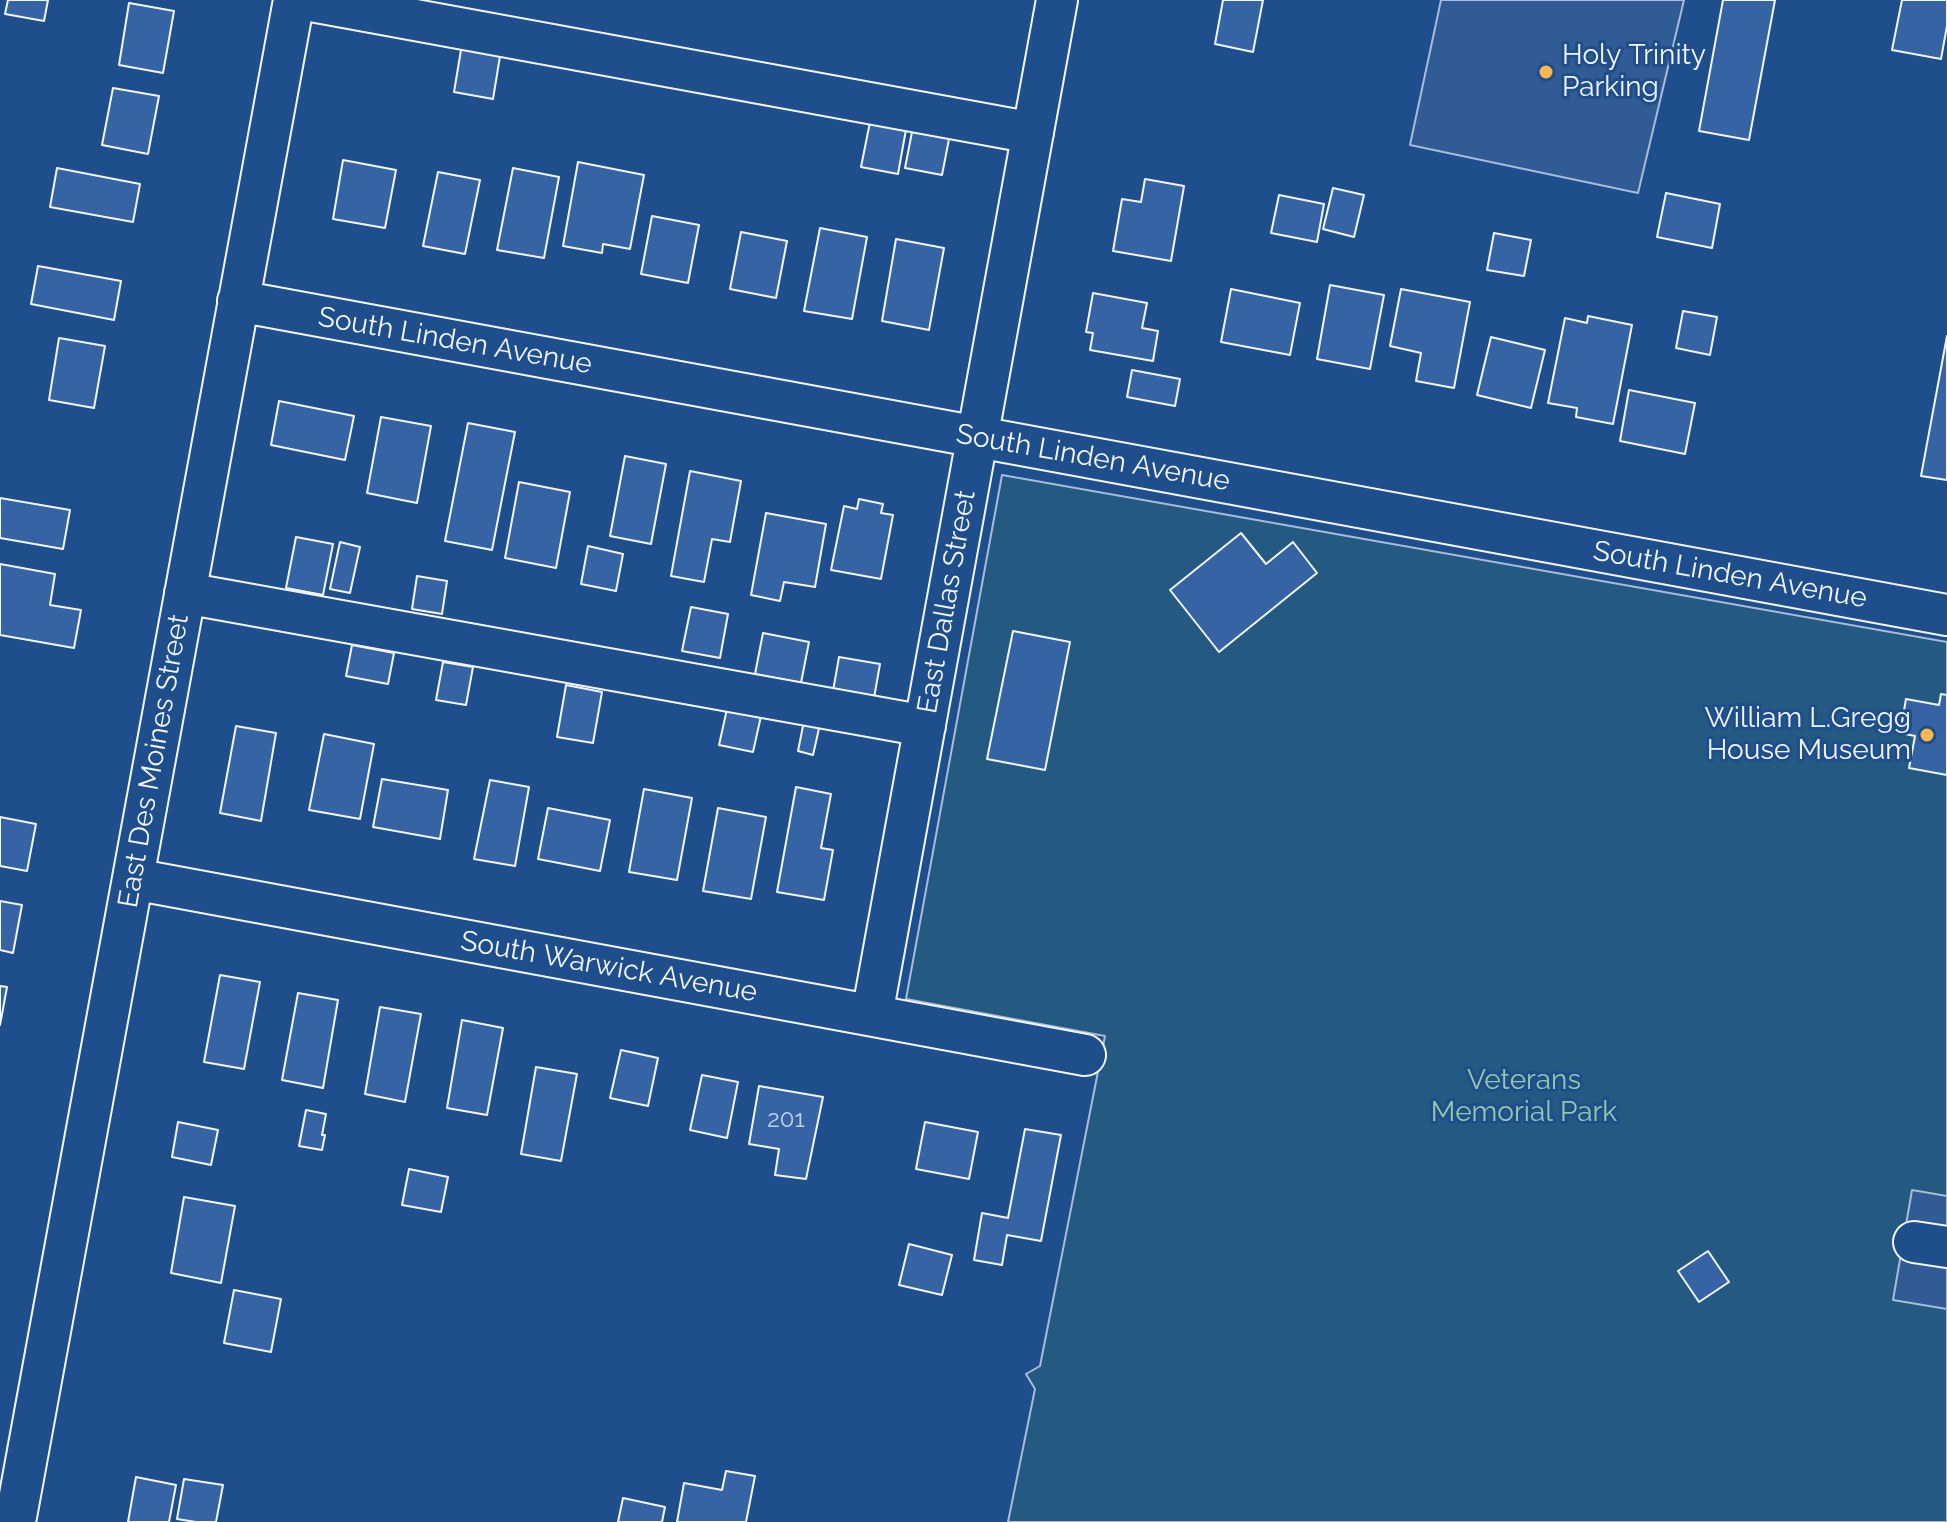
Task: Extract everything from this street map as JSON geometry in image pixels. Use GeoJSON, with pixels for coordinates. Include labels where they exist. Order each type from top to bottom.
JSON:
{"type":"FeatureCollection","features":[{"type":"Feature","properties":{"kind":"street","name":"East Des Moines Street"},"geometry":{"type":"LineString","coordinates":[[15,1522],[294,0]]}},
{"type":"Feature","properties":{"kind":"street"},"geometry":{"type":"LineString","coordinates":[[306,0],[1033,133]]}},
{"type":"Feature","properties":{"kind":"street","name":"East Dallas Street"},"geometry":{"type":"LineString","coordinates":[[872,1015],[1057,0]]}},
{"type":"Feature","properties":{"kind":"street","name":"South Linden Avenue"},"geometry":{"type":"LineString","coordinates":[[238,301],[1947,615]]}},
{"type":"Feature","properties":{"kind":"street"},"geometry":{"type":"LineString","coordinates":[[185,593],[925,726]]}},
{"type":"Feature","properties":{"kind":"street","name":"South Warwick Avenue"},"geometry":{"type":"LineString","coordinates":[[133,879],[1085,1055]]}},
{"type":"Feature","properties":{"kind":"green space","name":"Veterans Memorial Park"},"geometry":{"type":"Polygon","coordinates":[[[1002,475],[1947,642],[1947,1522],[1008,1522],[1035,1389],[1026,1374],[1040,1366],[1105,1036],[906,999],[1002,475]]]}},
{"type":"Feature","properties":{"kind":"shaded area","name":"Holy Trinity Parking"},"geometry":{"type":"Polygon","coordinates":[[[1441,0],[1684,0],[1638,193],[1410,145],[1441,0]]]}},
{"type":"Feature","properties":{"kind":"shaded area"},"geometry":{"type":"Polygon","coordinates":[[[1912,1190],[1947,1196],[1947,1309],[1893,1300],[1912,1190]]]}},
{"type":"Feature","properties":{"kind":"building"},"geometry":{"type":"Polygon","coordinates":[[[8,0],[48,0],[44,21],[5,14],[8,0]]]}},
{"type":"Feature","properties":{"kind":"building"},"geometry":{"type":"Polygon","coordinates":[[[1223,0],[1263,0],[1253,52],[1215,44],[1223,0]]]}},
{"type":"Feature","properties":{"kind":"building"},"geometry":{"type":"Polygon","coordinates":[[[1723,0],[1775,0],[1749,140],[1699,131],[1723,0]]]}},
{"type":"Feature","properties":{"kind":"building"},"geometry":{"type":"Polygon","coordinates":[[[1902,0],[1947,0],[1947,26],[1941,59],[1892,50],[1902,0]]]}},
{"type":"Feature","properties":{"kind":"building"},"geometry":{"type":"Polygon","coordinates":[[[129,3],[174,11],[163,73],[119,65],[129,3]]]}},
{"type":"Feature","properties":{"kind":"building"},"geometry":{"type":"Polygon","coordinates":[[[462,44],[501,50],[493,99],[454,92],[462,44]]]}},
{"type":"Feature","properties":{"kind":"building"},"geometry":{"type":"Polygon","coordinates":[[[113,88],[159,96],[148,154],[102,145],[113,88]]]}},
{"type":"Feature","properties":{"kind":"building"},"geometry":{"type":"Polygon","coordinates":[[[871,117],[907,124],[898,174],[861,167],[871,117]]]}},
{"type":"Feature","properties":{"kind":"building"},"geometry":{"type":"Polygon","coordinates":[[[913,127],[950,134],[942,175],[905,168],[913,127]]]}},
{"type":"Feature","properties":{"kind":"building"},"geometry":{"type":"Polygon","coordinates":[[[343,160],[396,170],[385,228],[333,219],[343,160]]]}},
{"type":"Feature","properties":{"kind":"building"},"geometry":{"type":"Polygon","coordinates":[[[578,162],[644,175],[630,249],[603,244],[602,253],[563,246],[578,162]]]}},
{"type":"Feature","properties":{"kind":"building"},"geometry":{"type":"Polygon","coordinates":[[[57,168],[140,184],[133,222],[50,207],[57,168]]]}},
{"type":"Feature","properties":{"kind":"building"},"geometry":{"type":"Polygon","coordinates":[[[513,168],[559,177],[544,258],[497,250],[513,168]]]}},
{"type":"Feature","properties":{"kind":"building"},"geometry":{"type":"Polygon","coordinates":[[[438,172],[480,180],[465,254],[423,246],[438,172]]]}},
{"type":"Feature","properties":{"kind":"building"},"geometry":{"type":"Polygon","coordinates":[[[1145,179],[1184,186],[1171,261],[1113,251],[1122,199],[1141,202],[1145,179]]]}},
{"type":"Feature","properties":{"kind":"building"},"geometry":{"type":"Polygon","coordinates":[[[1333,188],[1364,195],[1354,237],[1323,229],[1333,188]]]}},
{"type":"Feature","properties":{"kind":"building"},"geometry":{"type":"Polygon","coordinates":[[[1666,193],[1720,204],[1712,248],[1657,237],[1666,193]]]}},
{"type":"Feature","properties":{"kind":"building"},"geometry":{"type":"Polygon","coordinates":[[[1279,195],[1324,204],[1317,242],[1271,233],[1279,195]]]}},
{"type":"Feature","properties":{"kind":"building"},"geometry":{"type":"Polygon","coordinates":[[[652,216],[699,225],[688,283],[641,274],[652,216]]]}},
{"type":"Feature","properties":{"kind":"building"},"geometry":{"type":"Polygon","coordinates":[[[820,228],[867,237],[852,319],[804,311],[820,228]]]}},
{"type":"Feature","properties":{"kind":"building"},"geometry":{"type":"Polygon","coordinates":[[[741,232],[787,241],[776,298],[730,289],[741,232]]]}},
{"type":"Feature","properties":{"kind":"building"},"geometry":{"type":"Polygon","coordinates":[[[1494,233],[1531,240],[1524,276],[1487,270],[1494,233]]]}},
{"type":"Feature","properties":{"kind":"building"},"geometry":{"type":"Polygon","coordinates":[[[896,239],[944,248],[929,330],[882,321],[896,239]]]}},
{"type":"Feature","properties":{"kind":"building"},"geometry":{"type":"Polygon","coordinates":[[[38,266],[121,281],[114,320],[31,304],[38,266]]]}},
{"type":"Feature","properties":{"kind":"building"},"geometry":{"type":"Polygon","coordinates":[[[1330,285],[1384,295],[1370,369],[1317,359],[1330,285]]]}},
{"type":"Feature","properties":{"kind":"building"},"geometry":{"type":"Polygon","coordinates":[[[1231,289],[1300,303],[1290,355],[1221,342],[1231,289]]]}},
{"type":"Feature","properties":{"kind":"building"},"geometry":{"type":"Polygon","coordinates":[[[1401,289],[1470,302],[1454,388],[1416,381],[1421,353],[1390,346],[1401,289]]]}},
{"type":"Feature","properties":{"kind":"building"},"geometry":{"type":"Polygon","coordinates":[[[1093,293],[1147,303],[1142,328],[1158,331],[1153,361],[1090,350],[1093,333],[1086,332],[1093,293]]]}},
{"type":"Feature","properties":{"kind":"building"},"geometry":{"type":"Polygon","coordinates":[[[1683,311],[1717,317],[1710,355],[1676,348],[1683,311]]]}},
{"type":"Feature","properties":{"kind":"building"},"geometry":{"type":"Polygon","coordinates":[[[1588,316],[1632,325],[1613,424],[1576,417],[1577,408],[1548,403],[1565,318],[1587,323],[1588,316]]]}},
{"type":"Feature","properties":{"kind":"building"},"geometry":{"type":"Polygon","coordinates":[[[1947,336],[1947,480],[1921,476],[1947,336]]]}},
{"type":"Feature","properties":{"kind":"building"},"geometry":{"type":"Polygon","coordinates":[[[1491,337],[1545,350],[1531,408],[1477,395],[1491,337]]]}},
{"type":"Feature","properties":{"kind":"building"},"geometry":{"type":"Polygon","coordinates":[[[59,338],[105,346],[94,408],[49,400],[59,338]]]}},
{"type":"Feature","properties":{"kind":"building"},"geometry":{"type":"Polygon","coordinates":[[[1132,370],[1180,379],[1175,406],[1127,397],[1132,370]]]}},
{"type":"Feature","properties":{"kind":"building"},"geometry":{"type":"Polygon","coordinates":[[[1629,390],[1695,403],[1685,454],[1620,441],[1629,390]]]}},
{"type":"Feature","properties":{"kind":"building"},"geometry":{"type":"Polygon","coordinates":[[[279,401],[354,416],[345,460],[271,445],[279,401]]]}},
{"type":"Feature","properties":{"kind":"building"},"geometry":{"type":"Polygon","coordinates":[[[381,417],[431,426],[417,503],[367,493],[381,417]]]}},
{"type":"Feature","properties":{"kind":"building"},"geometry":{"type":"Polygon","coordinates":[[[468,423],[515,432],[492,550],[445,541],[468,423]]]}},
{"type":"Feature","properties":{"kind":"building"},"geometry":{"type":"Polygon","coordinates":[[[625,456],[666,464],[651,544],[610,536],[625,456]]]}},
{"type":"Feature","properties":{"kind":"building"},"geometry":{"type":"Polygon","coordinates":[[[690,471],[741,481],[730,542],[712,539],[704,582],[671,576],[690,471]]]}},
{"type":"Feature","properties":{"kind":"building"},"geometry":{"type":"Polygon","coordinates":[[[519,482],[570,492],[556,568],[505,558],[519,482]]]}},
{"type":"Feature","properties":{"kind":"building"},"geometry":{"type":"Polygon","coordinates":[[[0,498],[70,510],[63,549],[0,538],[0,498]]]}},
{"type":"Feature","properties":{"kind":"building"},"geometry":{"type":"Polygon","coordinates":[[[859,499],[883,504],[881,513],[893,515],[881,579],[831,570],[844,506],[857,509],[859,499]]]}},
{"type":"Feature","properties":{"kind":"building"},"geometry":{"type":"Polygon","coordinates":[[[766,513],[826,524],[815,587],[784,582],[780,601],[751,595],[766,513]]]}},
{"type":"Feature","properties":{"kind":"building"},"geometry":{"type":"Polygon","coordinates":[[[1241,533],[1266,564],[1293,542],[1317,573],[1219,652],[1170,590],[1241,533]]]}},
{"type":"Feature","properties":{"kind":"building"},"geometry":{"type":"Polygon","coordinates":[[[296,537],[333,544],[323,595],[286,588],[296,537]]]}},
{"type":"Feature","properties":{"kind":"building"},"geometry":{"type":"Polygon","coordinates":[[[340,542],[360,547],[350,593],[330,589],[340,542]]]}},
{"type":"Feature","properties":{"kind":"building"},"geometry":{"type":"Polygon","coordinates":[[[588,546],[623,554],[616,591],[581,584],[588,546]]]}},
{"type":"Feature","properties":{"kind":"building"},"geometry":{"type":"Polygon","coordinates":[[[0,564],[55,574],[50,605],[81,610],[74,648],[0,635],[0,564]]]}},
{"type":"Feature","properties":{"kind":"building"},"geometry":{"type":"Polygon","coordinates":[[[417,576],[447,581],[442,614],[412,609],[417,576]]]}},
{"type":"Feature","properties":{"kind":"building"},"geometry":{"type":"Polygon","coordinates":[[[691,607],[728,614],[720,658],[682,651],[691,607]]]}},
{"type":"Feature","properties":{"kind":"building"},"geometry":{"type":"Polygon","coordinates":[[[1013,631],[1070,642],[1045,770],[987,759],[1013,631]]]}},
{"type":"Feature","properties":{"kind":"building"},"geometry":{"type":"Polygon","coordinates":[[[763,633],[809,642],[801,683],[755,674],[763,633]]]}},
{"type":"Feature","properties":{"kind":"building"},"geometry":{"type":"Polygon","coordinates":[[[352,645],[394,653],[388,684],[346,676],[352,645]]]}},
{"type":"Feature","properties":{"kind":"building"},"geometry":{"type":"Polygon","coordinates":[[[839,657],[880,664],[874,698],[833,691],[839,657]]]}},
{"type":"Feature","properties":{"kind":"building"},"geometry":{"type":"Polygon","coordinates":[[[443,662],[473,667],[466,705],[436,700],[443,662]]]}},
{"type":"Feature","properties":{"kind":"building"},"geometry":{"type":"Polygon","coordinates":[[[566,685],[602,692],[593,743],[557,737],[566,685]]]}},
{"type":"Feature","properties":{"kind":"building","name":"William L.Gregg House Museum"},"geometry":{"type":"Polygon","coordinates":[[[1941,694],[1947,695],[1947,775],[1909,768],[1915,736],[1900,733],[1906,699],[1939,705],[1941,694]]]}},
{"type":"Feature","properties":{"kind":"building"},"geometry":{"type":"Polygon","coordinates":[[[727,709],[761,716],[753,752],[719,745],[727,709]]]}},
{"type":"Feature","properties":{"kind":"building"},"geometry":{"type":"Polygon","coordinates":[[[804,721],[820,724],[813,755],[798,751],[804,721]]]}},
{"type":"Feature","properties":{"kind":"building"},"geometry":{"type":"Polygon","coordinates":[[[236,726],[276,733],[261,821],[220,813],[236,726]]]}},
{"type":"Feature","properties":{"kind":"building"},"geometry":{"type":"Polygon","coordinates":[[[324,734],[374,744],[360,819],[309,810],[324,734]]]}},
{"type":"Feature","properties":{"kind":"building"},"geometry":{"type":"Polygon","coordinates":[[[382,779],[448,790],[440,839],[373,827],[382,779]]]}},
{"type":"Feature","properties":{"kind":"building"},"geometry":{"type":"Polygon","coordinates":[[[490,780],[529,787],[515,866],[474,859],[490,780]]]}},
{"type":"Feature","properties":{"kind":"building"},"geometry":{"type":"Polygon","coordinates":[[[796,787],[831,794],[821,848],[833,850],[824,900],[777,892],[796,787]]]}},
{"type":"Feature","properties":{"kind":"building"},"geometry":{"type":"Polygon","coordinates":[[[644,789],[692,798],[677,880],[629,872],[644,789]]]}},
{"type":"Feature","properties":{"kind":"building"},"geometry":{"type":"Polygon","coordinates":[[[548,808],[610,820],[600,871],[538,859],[548,808]]]}},
{"type":"Feature","properties":{"kind":"building"},"geometry":{"type":"Polygon","coordinates":[[[718,808],[766,817],[751,899],[703,891],[718,808]]]}},
{"type":"Feature","properties":{"kind":"building"},"geometry":{"type":"Polygon","coordinates":[[[0,817],[36,824],[27,871],[0,866],[0,817]]]}},
{"type":"Feature","properties":{"kind":"building"},"geometry":{"type":"Polygon","coordinates":[[[0,901],[22,905],[13,953],[0,950],[0,901]]]}},
{"type":"Feature","properties":{"kind":"building"},"geometry":{"type":"Polygon","coordinates":[[[220,975],[260,982],[244,1069],[204,1062],[220,975]]]}},
{"type":"Feature","properties":{"kind":"building"},"geometry":{"type":"Polygon","coordinates":[[[0,986],[7,987],[0,1025],[0,986]]]}},
{"type":"Feature","properties":{"kind":"building"},"geometry":{"type":"Polygon","coordinates":[[[298,993],[338,1000],[323,1088],[282,1080],[298,993]]]}},
{"type":"Feature","properties":{"kind":"building"},"geometry":{"type":"Polygon","coordinates":[[[380,1007],[421,1014],[405,1102],[365,1094],[380,1007]]]}},
{"type":"Feature","properties":{"kind":"building"},"geometry":{"type":"Polygon","coordinates":[[[462,1020],[503,1028],[487,1115],[447,1108],[462,1020]]]}},
{"type":"Feature","properties":{"kind":"building"},"geometry":{"type":"Polygon","coordinates":[[[621,1050],[658,1058],[648,1106],[610,1098],[621,1050]]]}},
{"type":"Feature","properties":{"kind":"building"},"geometry":{"type":"Polygon","coordinates":[[[536,1067],[577,1074],[561,1161],[521,1154],[536,1067]]]}},
{"type":"Feature","properties":{"kind":"building"},"geometry":{"type":"Polygon","coordinates":[[[702,1075],[738,1082],[727,1138],[690,1130],[702,1075]]]}},
{"type":"Feature","properties":{"kind":"building"},"geometry":{"type":"Polygon","coordinates":[[[759,1086],[823,1097],[806,1179],[775,1175],[779,1149],[749,1144],[759,1086]]]}},
{"type":"Feature","properties":{"kind":"building"},"geometry":{"type":"Polygon","coordinates":[[[306,1110],[326,1114],[322,1150],[299,1146],[306,1110]]]}},
{"type":"Feature","properties":{"kind":"building"},"geometry":{"type":"Polygon","coordinates":[[[178,1122],[218,1130],[211,1165],[172,1157],[178,1122]]]}},
{"type":"Feature","properties":{"kind":"building"},"geometry":{"type":"Polygon","coordinates":[[[925,1122],[978,1132],[969,1179],[916,1169],[925,1122]]]}},
{"type":"Feature","properties":{"kind":"building"},"geometry":{"type":"Polygon","coordinates":[[[1025,1129],[1061,1135],[1041,1241],[1007,1235],[1002,1265],[974,1260],[982,1213],[1008,1218],[1025,1129]]]}},
{"type":"Feature","properties":{"kind":"building"},"geometry":{"type":"Polygon","coordinates":[[[409,1169],[448,1177],[441,1212],[402,1205],[409,1169]]]}},
{"type":"Feature","properties":{"kind":"building"},"geometry":{"type":"Polygon","coordinates":[[[184,1197],[235,1206],[221,1283],[171,1273],[184,1197]]]}},
{"type":"Feature","properties":{"kind":"building"},"geometry":{"type":"Polygon","coordinates":[[[909,1244],[952,1255],[942,1295],[899,1285],[909,1244]]]}},
{"type":"Feature","properties":{"kind":"building"},"geometry":{"type":"Polygon","coordinates":[[[1708,1251],[1729,1282],[1699,1302],[1678,1271],[1708,1251]]]}},
{"type":"Feature","properties":{"kind":"building"},"geometry":{"type":"Polygon","coordinates":[[[234,1290],[281,1299],[271,1352],[224,1343],[234,1290]]]}},
{"type":"Feature","properties":{"kind":"building"},"geometry":{"type":"Polygon","coordinates":[[[726,1471],[755,1476],[746,1522],[677,1522],[684,1483],[722,1490],[726,1471]]]}},
{"type":"Feature","properties":{"kind":"building"},"geometry":{"type":"Polygon","coordinates":[[[136,1477],[176,1485],[169,1522],[128,1522],[136,1477]]]}},
{"type":"Feature","properties":{"kind":"building"},"geometry":{"type":"Polygon","coordinates":[[[184,1479],[223,1485],[216,1522],[177,1519],[184,1479]]]}},
{"type":"Feature","properties":{"kind":"building"},"geometry":{"type":"Polygon","coordinates":[[[623,1498],[665,1507],[662,1522],[618,1522],[623,1498]]]}},
{"type":"Feature","properties":{"kind":"place","name":"Holy Trinity Parking"},"geometry":{"type":"Point","coordinates":[1546,72]}},
{"type":"Feature","properties":{"kind":"place","name":"William L.Gregg House Museum"},"geometry":{"type":"Point","coordinates":[1927,735]}}]}
